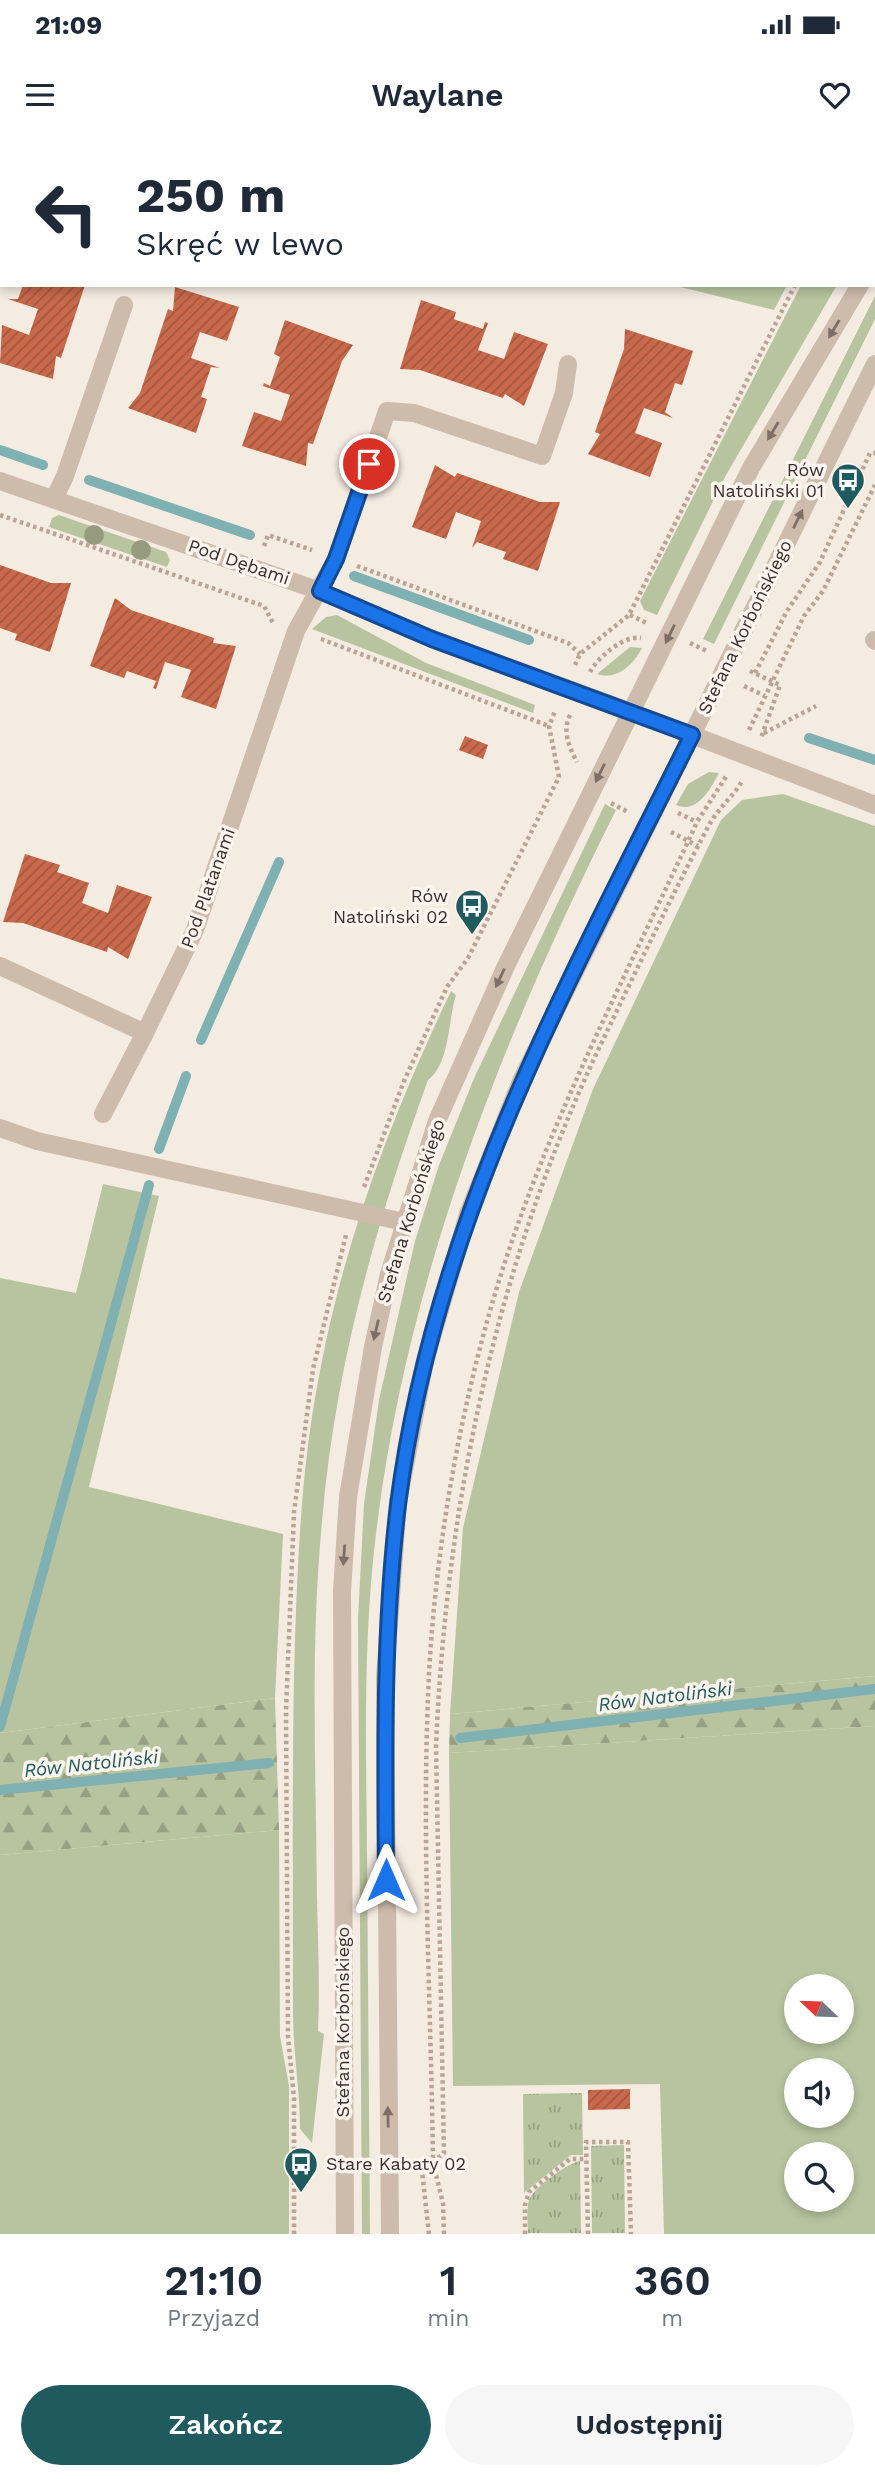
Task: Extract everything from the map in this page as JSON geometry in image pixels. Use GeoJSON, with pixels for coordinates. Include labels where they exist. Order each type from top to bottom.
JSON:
{"type":"FeatureCollection","features":[{"type":"Feature","properties":{"kind":"street","name":"Stefana Korbońskiego"},"geometry":{"type":"LineString","coordinates":[[345,2234],[342,1592],[348,1497],[361,1408],[389,1273],[437,1121],[471,1042],[751,468],[859,287]]}},
{"type":"Feature","properties":{"kind":"street"},"geometry":{"type":"LineString","coordinates":[[54,499],[65,476],[124,305]]}},
{"type":"Feature","properties":{"kind":"street","name":"Pod Platanami"},"geometry":{"type":"LineString","coordinates":[[103,1114],[195,930],[296,631],[336,559],[387,411],[414,413],[542,456],[564,393],[568,364]]}},
{"type":"Feature","properties":{"kind":"street","name":"Stefana Korbońskiego"},"geometry":{"type":"LineString","coordinates":[[390,2234],[385,1677],[389,1591],[398,1502],[425,1361],[468,1214],[494,1143],[554,1013],[875,364]]}},
{"type":"Feature","properties":{"kind":"street","name":"Pod Dębami"},"geometry":{"type":"LineString","coordinates":[[0,481],[320,591],[432,639],[746,754],[875,805]]}},
{"type":"Feature","properties":{"kind":"street"},"geometry":{"type":"LineString","coordinates":[[0,966],[145,1033]]}},
{"type":"Feature","properties":{"kind":"street"},"geometry":{"type":"LineString","coordinates":[[0,1128],[37,1141],[404,1222]]}},
{"type":"Feature","properties":{"kind":"path"},"geometry":{"type":"LineString","coordinates":[[294,2234],[294,2098],[288,2027],[286,1710],[294,1512],[313,1370],[345,1238],[404,1081],[447,987],[468,958],[559,777],[549,726],[580,654],[629,615],[795,287]]}},
{"type":"Feature","properties":{"kind":"path"},"geometry":{"type":"LineString","coordinates":[[755,673],[787,611],[820,562],[870,453],[875,453]]}},
{"type":"Feature","properties":{"kind":"path"},"geometry":{"type":"LineString","coordinates":[[429,2234],[422,2171],[444,2153],[436,1747],[439,1693],[445,1606],[479,1396],[499,1319],[558,1142],[599,1048],[699,844],[718,809],[739,786],[746,754],[804,615],[823,591],[875,485]]}},
{"type":"Feature","properties":{"kind":"path"},"geometry":{"type":"LineString","coordinates":[[0,515],[264,606],[273,623],[284,626]]}},
{"type":"Feature","properties":{"kind":"path"},"geometry":{"type":"LineString","coordinates":[[262,553],[268,535],[314,551]]}},
{"type":"Feature","properties":{"kind":"path"},"geometry":{"type":"LineString","coordinates":[[350,564],[568,643],[580,654]]}},
{"type":"Feature","properties":{"kind":"path"},"geometry":{"type":"LineString","coordinates":[[316,637],[549,726]]}},
{"type":"Feature","properties":{"kind":"path"},"geometry":{"type":"LineString","coordinates":[[764,733],[780,685]]}},
{"type":"Feature","properties":{"kind":"path"},"geometry":{"type":"LineString","coordinates":[[444,2234],[443,2203],[433,2163],[427,1789],[429,1672],[438,1572],[453,1475],[481,1344],[511,1244],[547,1142],[696,822],[764,733],[816,706]]}},
{"type":"Feature","properties":{"kind":"path"},"geometry":{"type":"LineString","coordinates":[[588,2234],[586,2142],[628,2142],[631,2234]]}},
{"type":"Feature","properties":{"kind":"path"},"geometry":{"type":"LineString","coordinates":[[525,2234],[525,2205],[529,2192],[570,2159],[587,2158]]}},
{"type":"Feature","properties":{"kind":"green space"},"geometry":{"type":"Polygon","coordinates":[[[680,287],[786,287],[774,310],[680,287]]]}},
{"type":"Feature","properties":{"kind":"green space"},"geometry":{"type":"Polygon","coordinates":[[[800,287],[836,287],[726,475],[657,615],[644,610],[640,601],[800,287]]]}},
{"type":"Feature","properties":{"kind":"green space"},"geometry":{"type":"Polygon","coordinates":[[[875,296],[875,319],[714,644],[703,639],[875,296]]]}},
{"type":"Feature","properties":{"kind":"green space"},"geometry":{"type":"Polygon","coordinates":[[[59,515],[166,552],[170,560],[167,567],[49,527],[52,518],[59,515]]]}},
{"type":"Feature","properties":{"kind":"green space"},"geometry":{"type":"Polygon","coordinates":[[[337,615],[426,663],[535,705],[533,713],[312,629],[326,617],[337,615]]]}},
{"type":"Feature","properties":{"kind":"green space"},"geometry":{"type":"Polygon","coordinates":[[[630,647],[642,648],[624,670],[611,675],[597,674],[630,647]]]}},
{"type":"Feature","properties":{"kind":"green space"},"geometry":{"type":"Polygon","coordinates":[[[709,772],[719,773],[702,799],[690,806],[676,805],[688,784],[709,772]]]}},
{"type":"Feature","properties":{"kind":"green space"},"geometry":{"type":"Polygon","coordinates":[[[783,794],[875,826],[875,1676],[450,1714],[463,1528],[519,1292],[593,1089],[721,820],[742,800],[783,794]]]}},
{"type":"Feature","properties":{"kind":"green space"},"geometry":{"type":"Polygon","coordinates":[[[605,804],[616,810],[535,984],[464,1162],[435,1253],[410,1346],[390,1439],[376,1534],[367,1652],[370,2234],[362,2234],[358,1619],[364,1504],[379,1400],[415,1241],[439,1165],[475,1076],[605,804]]]}},
{"type":"Feature","properties":{"kind":"green space"},"geometry":{"type":"Polygon","coordinates":[[[451,991],[456,995],[444,1053],[441,1063],[428,1080],[409,1135],[360,1298],[347,1353],[328,1464],[318,1569],[315,1663],[318,2031],[324,2034],[312,2143],[300,2129],[293,2013],[294,1674],[298,1560],[308,1446],[330,1321],[357,1224],[391,1130],[451,991]]]}},
{"type":"Feature","properties":{"kind":"green space"},"geometry":{"type":"Polygon","coordinates":[[[103,1184],[159,1196],[89,1487],[283,1534],[275,1698],[0,1733],[0,1278],[76,1293],[103,1184]]]}},
{"type":"Feature","properties":{"kind":"green space"},"geometry":{"type":"Polygon","coordinates":[[[875,1676],[875,1726],[449,1753],[450,1714],[875,1676]]]}},
{"type":"Feature","properties":{"kind":"green space"},"geometry":{"type":"Polygon","coordinates":[[[275,1698],[279,1830],[0,1855],[0,1733],[275,1698]]]}},
{"type":"Feature","properties":{"kind":"green space"},"geometry":{"type":"Polygon","coordinates":[[[875,1726],[875,2234],[664,2234],[660,2084],[453,2086],[449,1753],[875,1726]]]}},
{"type":"Feature","properties":{"kind":"green space"},"geometry":{"type":"Polygon","coordinates":[[[279,1830],[280,2036],[289,2086],[289,2234],[0,2234],[0,1855],[279,1830]]]}},
{"type":"Feature","properties":{"kind":"green space"},"geometry":{"type":"Polygon","coordinates":[[[582,2093],[583,2155],[571,2155],[524,2193],[523,2094],[582,2093]]]}},
{"type":"Feature","properties":{"kind":"green space"},"geometry":{"type":"Polygon","coordinates":[[[624,2145],[625,2233],[592,2233],[591,2146],[624,2145]]]}},
{"type":"Feature","properties":{"kind":"green space"},"geometry":{"type":"Polygon","coordinates":[[[580,2161],[581,2233],[528,2233],[528,2208],[532,2195],[552,2176],[580,2161]]]}},
{"type":"Feature","properties":{"kind":"building"},"geometry":{"type":"Polygon","coordinates":[[[22,287],[84,287],[61,358],[56,356],[53,379],[0,363],[2,325],[29,335],[38,309],[8,299],[18,299],[22,287]]]}},
{"type":"Feature","properties":{"kind":"building"},"geometry":{"type":"Polygon","coordinates":[[[175,287],[239,307],[227,341],[200,332],[191,358],[220,368],[211,367],[201,397],[207,399],[196,433],[128,408],[140,393],[168,309],[173,311],[175,287]]]}},
{"type":"Feature","properties":{"kind":"building"},"geometry":{"type":"Polygon","coordinates":[[[421,300],[456,312],[456,320],[483,329],[485,322],[488,323],[478,350],[504,359],[514,332],[548,344],[524,406],[505,394],[503,398],[420,370],[400,369],[421,300]]]}},
{"type":"Feature","properties":{"kind":"building"},"geometry":{"type":"Polygon","coordinates":[[[285,320],[353,345],[342,361],[313,444],[308,443],[306,466],[242,446],[254,412],[281,421],[290,395],[263,386],[264,383],[270,386],[280,357],[274,354],[285,320]]]}},
{"type":"Feature","properties":{"kind":"building"},"geometry":{"type":"Polygon","coordinates":[[[625,329],[693,351],[682,385],[675,383],[665,412],[673,418],[644,408],[635,433],[662,443],[650,477],[588,454],[600,434],[595,432],[624,349],[625,329]]]}},
{"type":"Feature","properties":{"kind":"building"},"geometry":{"type":"Polygon","coordinates":[[[435,465],[455,477],[457,473],[540,502],[560,502],[538,571],[503,559],[506,552],[477,542],[472,548],[481,521],[456,512],[446,539],[412,527],[435,465]]]}},
{"type":"Feature","properties":{"kind":"building"},"geometry":{"type":"Polygon","coordinates":[[[0,565],[51,583],[71,583],[50,652],[15,640],[17,634],[0,628],[0,565]]]}},
{"type":"Feature","properties":{"kind":"building"},"geometry":{"type":"Polygon","coordinates":[[[115,598],[131,610],[214,638],[213,643],[236,646],[216,709],[181,697],[191,670],[165,662],[156,689],[153,688],[156,681],[127,671],[124,678],[90,666],[115,598]]]}},
{"type":"Feature","properties":{"kind":"building"},"geometry":{"type":"Polygon","coordinates":[[[465,736],[488,745],[483,759],[459,750],[465,736]]]}},
{"type":"Feature","properties":{"kind":"building"},"geometry":{"type":"Polygon","coordinates":[[[25,854],[60,865],[57,872],[89,883],[82,903],[108,913],[117,885],[152,897],[128,959],[108,947],[107,952],[23,923],[3,922],[25,854]]]}},
{"type":"Feature","properties":{"kind":"building"},"geometry":{"type":"Polygon","coordinates":[[[630,2089],[630,2109],[588,2110],[588,2090],[630,2089]]]}},
{"type":"Feature","properties":{"kind":"waterway"},"geometry":{"type":"LineString","coordinates":[[0,450],[43,465]]}},
{"type":"Feature","properties":{"kind":"waterway"},"geometry":{"type":"LineString","coordinates":[[89,480],[250,535]]}},
{"type":"Feature","properties":{"kind":"waterway"},"geometry":{"type":"LineString","coordinates":[[354,576],[529,640]]}},
{"type":"Feature","properties":{"kind":"waterway"},"geometry":{"type":"LineString","coordinates":[[809,738],[875,760]]}},
{"type":"Feature","properties":{"kind":"waterway"},"geometry":{"type":"LineString","coordinates":[[201,1040],[279,862]]}},
{"type":"Feature","properties":{"kind":"waterway"},"geometry":{"type":"LineString","coordinates":[[159,1149],[186,1076]]}},
{"type":"Feature","properties":{"kind":"waterway"},"geometry":{"type":"LineString","coordinates":[[0,1727],[149,1185]]}},
{"type":"Feature","properties":{"kind":"waterway","name":"Rów Natoliński"},"geometry":{"type":"LineString","coordinates":[[460,1738],[875,1689]]}},
{"type":"Feature","properties":{"kind":"waterway","name":"Rów Natoliński"},"geometry":{"type":"LineString","coordinates":[[0,1790],[269,1763]]}},
{"type":"Feature","properties":{"kind":"place","name":"Rów Natoliński 01"},"geometry":{"type":"Point","coordinates":[848,510]}},
{"type":"Feature","properties":{"kind":"place","name":"Rów Natoliński 02"},"geometry":{"type":"Point","coordinates":[472,936]}},
{"type":"Feature","properties":{"kind":"place","name":"Stare Kabaty 02"},"geometry":{"type":"Point","coordinates":[301,2194]}},
{"type":"Feature","properties":{"kind":"route"},"geometry":{"type":"LineString","coordinates":[[369,464],[336,559],[320,591],[432,639],[692,735],[521,1081],[494,1143],[468,1214],[441,1300],[425,1361],[398,1502],[389,1591],[385,1677],[386,1880]]}}]}
